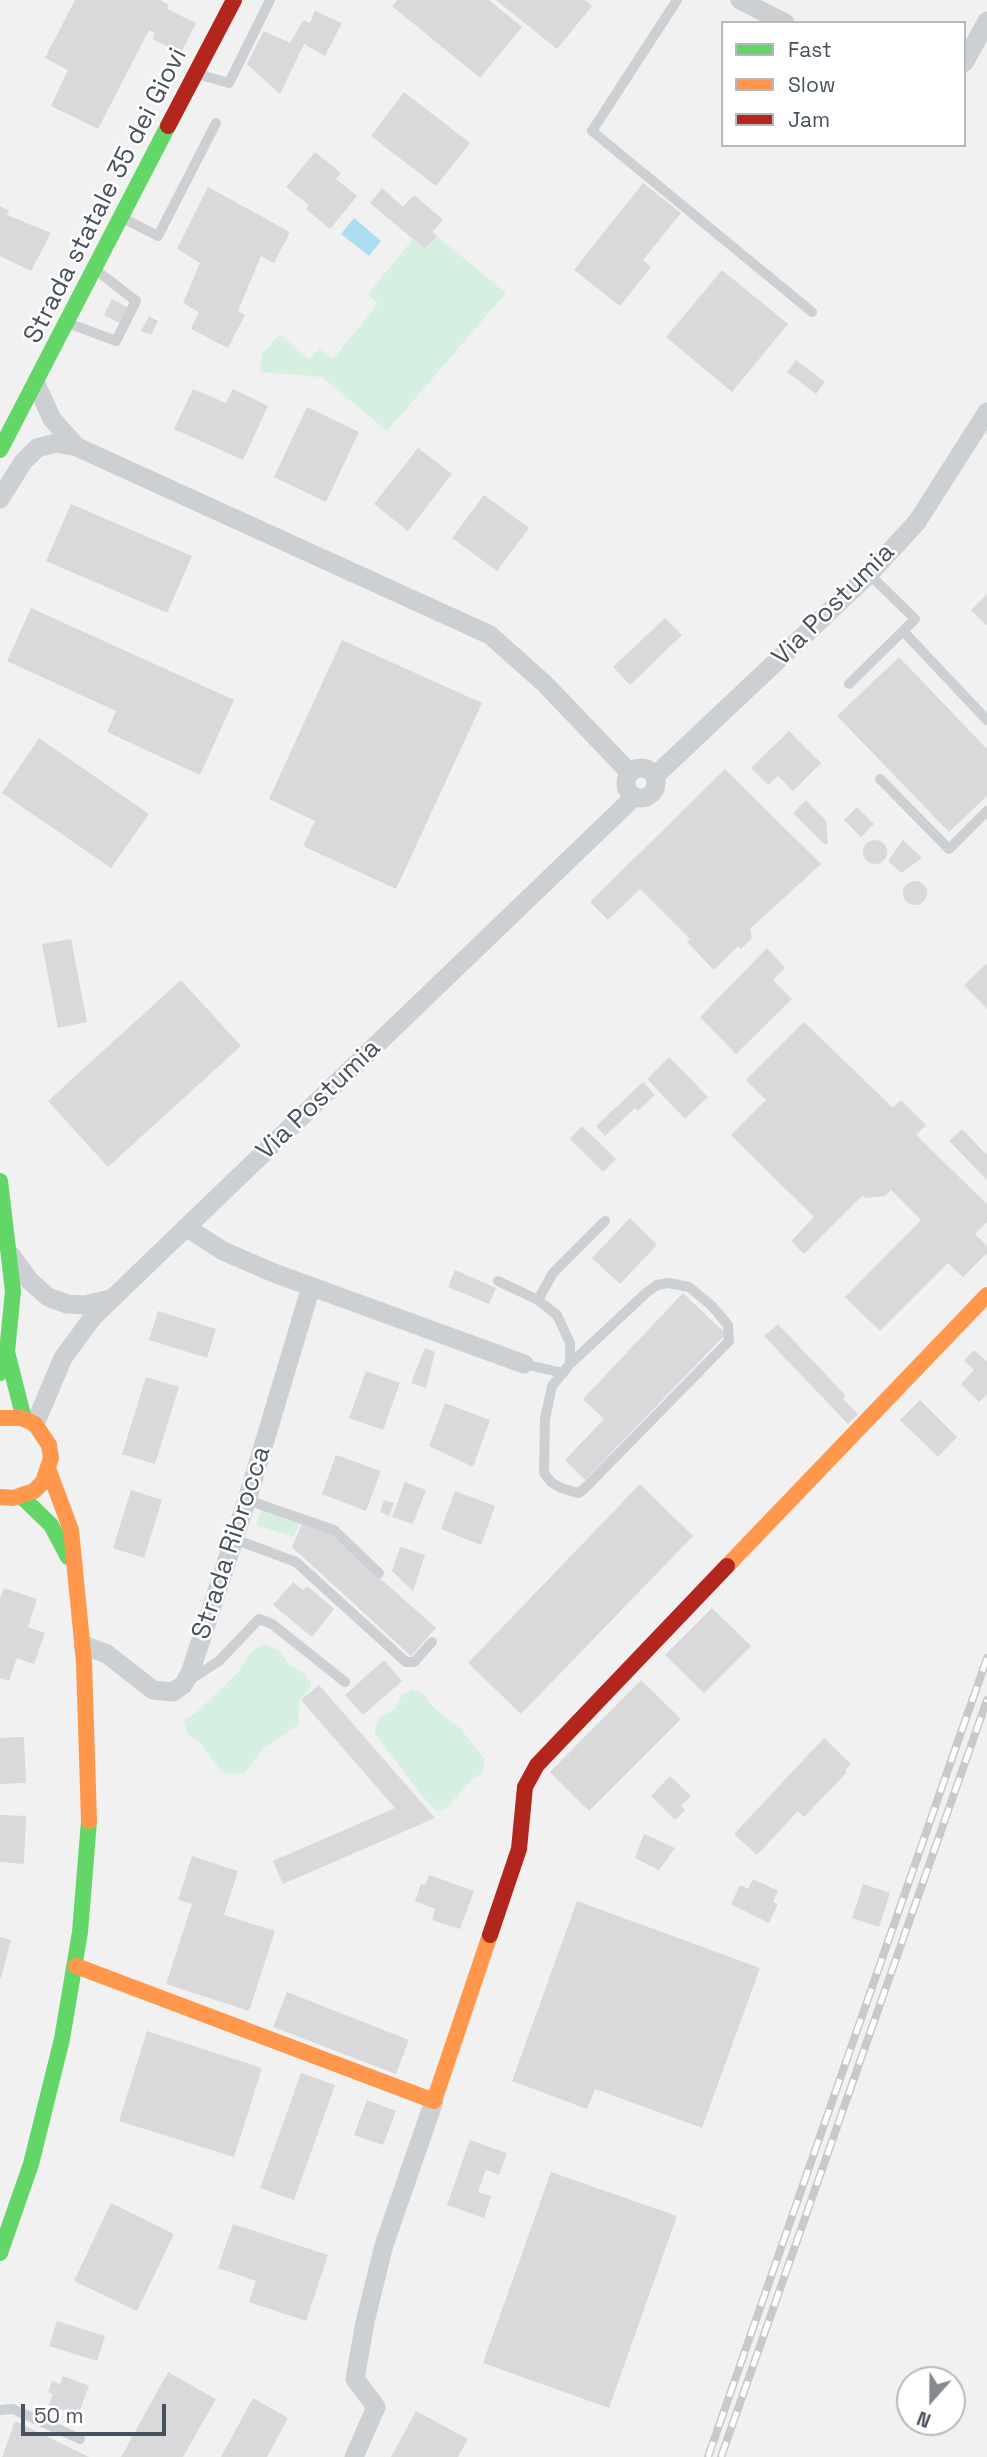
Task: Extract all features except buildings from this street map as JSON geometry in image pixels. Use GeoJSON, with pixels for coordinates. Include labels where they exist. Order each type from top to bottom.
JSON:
{"type":"FeatureCollection","features":[{"type":"Feature","properties":{"kind":"main road","name":"Strada statale 35 dei Giovi"},"geometry":{"type":"LineString","coordinates":[[0,450],[234,0]]}},
{"type":"Feature","properties":{"kind":"main road"},"geometry":{"type":"LineString","coordinates":[[0,1181],[11,1255],[13,1316],[7,1352],[0,1373]]}},
{"type":"Feature","properties":{"kind":"main road"},"geometry":{"type":"LineString","coordinates":[[76,1966],[434,2101],[519,1849],[525,1787],[537,1765],[987,1294]]}},
{"type":"Feature","properties":{"kind":"main road"},"geometry":{"type":"LineString","coordinates":[[0,2253],[31,2164],[46,2109],[76,1966],[89,1825],[89,1744],[83,1645],[68,1516],[49,1471],[49,1445],[29,1422],[7,1352]]}},
{"type":"Feature","properties":{"kind":"main road"},"geometry":{"type":"LineString","coordinates":[[0,1418],[29,1422]]}},
{"type":"Feature","properties":{"kind":"main road"},"geometry":{"type":"LineString","coordinates":[[7,1499],[43,1482],[49,1471]]}},
{"type":"Feature","properties":{"kind":"main road"},"geometry":{"type":"LineString","coordinates":[[7,1499],[51,1525],[72,1566]]}},
{"type":"Feature","properties":{"kind":"street"},"geometry":{"type":"LineString","coordinates":[[740,0],[781,21]]}},
{"type":"Feature","properties":{"kind":"street"},"geometry":{"type":"LineString","coordinates":[[966,59],[987,21]]}},
{"type":"Feature","properties":{"kind":"street"},"geometry":{"type":"LineString","coordinates":[[36,384],[52,419],[77,447]]}},
{"type":"Feature","properties":{"kind":"street","name":"Via Postumia"},"geometry":{"type":"LineString","coordinates":[[655,776],[869,574],[917,522],[987,412]]}},
{"type":"Feature","properties":{"kind":"street"},"geometry":{"type":"LineString","coordinates":[[0,499],[23,462],[37,447],[56,443],[77,447],[490,635],[545,684],[630,773]]}},
{"type":"Feature","properties":{"kind":"street"},"geometry":{"type":"LineString","coordinates":[[643,768],[655,776],[657,786],[652,794],[643,799],[634,797],[626,786],[630,773],[643,768]]}},
{"type":"Feature","properties":{"kind":"street","name":"Via Postumia"},"geometry":{"type":"LineString","coordinates":[[29,1422],[63,1358],[93,1317],[111,1298],[634,797]]}},
{"type":"Feature","properties":{"kind":"street"},"geometry":{"type":"LineString","coordinates":[[186,1227],[223,1251],[311,1287],[524,1364]]}},
{"type":"Feature","properties":{"kind":"street"},"geometry":{"type":"LineString","coordinates":[[11,1255],[30,1281],[48,1297],[67,1304],[85,1305],[111,1298]]}},
{"type":"Feature","properties":{"kind":"street","name":"Strada Ribrocca"},"geometry":{"type":"LineString","coordinates":[[183,1685],[190,1673],[247,1500],[311,1287]]}},
{"type":"Feature","properties":{"kind":"street"},"geometry":{"type":"LineString","coordinates":[[83,1645],[107,1654],[153,1690],[173,1692],[183,1685]]}},
{"type":"Feature","properties":{"kind":"street"},"geometry":{"type":"LineString","coordinates":[[354,2457],[376,2407],[355,2379],[365,2322],[384,2245],[434,2101]]}},
{"type":"Feature","properties":{"kind":"lane"},"geometry":{"type":"LineString","coordinates":[[196,74],[229,83],[270,0]]}},
{"type":"Feature","properties":{"kind":"lane"},"geometry":{"type":"LineString","coordinates":[[677,0],[592,131],[812,312]]}},
{"type":"Feature","properties":{"kind":"lane"},"geometry":{"type":"LineString","coordinates":[[122,218],[158,236],[216,123]]}},
{"type":"Feature","properties":{"kind":"lane"},"geometry":{"type":"LineString","coordinates":[[68,323],[116,341],[136,302],[95,270]]}},
{"type":"Feature","properties":{"kind":"lane"},"geometry":{"type":"LineString","coordinates":[[849,684],[915,619],[869,574]]}},
{"type":"Feature","properties":{"kind":"lane"},"geometry":{"type":"LineString","coordinates":[[903,631],[987,720]]}},
{"type":"Feature","properties":{"kind":"lane"},"geometry":{"type":"LineString","coordinates":[[880,779],[948,849],[987,811]]}},
{"type":"Feature","properties":{"kind":"lane"},"geometry":{"type":"LineString","coordinates":[[538,1300],[553,1273],[604,1221]]}},
{"type":"Feature","properties":{"kind":"lane"},"geometry":{"type":"LineString","coordinates":[[498,1281],[538,1300],[557,1315],[570,1343],[570,1364]]}},
{"type":"Feature","properties":{"kind":"lane"},"geometry":{"type":"LineString","coordinates":[[669,1283],[689,1287],[712,1306],[731,1331],[729,1341],[723,1349],[578,1493],[551,1482],[544,1473],[545,1419],[552,1386],[563,1373],[657,1285],[669,1283]]}},
{"type":"Feature","properties":{"kind":"lane"},"geometry":{"type":"LineString","coordinates":[[524,1364],[563,1373]]}},
{"type":"Feature","properties":{"kind":"lane"},"geometry":{"type":"LineString","coordinates":[[247,1500],[334,1530],[379,1573]]}},
{"type":"Feature","properties":{"kind":"lane"},"geometry":{"type":"LineString","coordinates":[[234,1539],[296,1562],[406,1662],[414,1662],[432,1642]]}},
{"type":"Feature","properties":{"kind":"lane"},"geometry":{"type":"LineString","coordinates":[[183,1685],[219,1661],[259,1619],[272,1624],[345,1682]]}},
{"type":"Feature","properties":{"kind":"lane"},"geometry":{"type":"LineString","coordinates":[[0,2410],[13,2409],[80,2439]]}},
{"type":"Feature","properties":{"kind":"green space"},"geometry":{"type":"Polygon","coordinates":[[[437,236],[506,293],[387,431],[322,377],[260,372],[262,354],[280,334],[309,359],[320,348],[333,359],[378,304],[368,294],[413,239],[425,249],[437,236]]]}},
{"type":"Feature","properties":{"kind":"green space"},"geometry":{"type":"Polygon","coordinates":[[[262,1509],[300,1521],[294,1537],[256,1525],[262,1509]]]}},
{"type":"Feature","properties":{"kind":"green space"},"geometry":{"type":"Polygon","coordinates":[[[264,1644],[278,1650],[289,1664],[303,1673],[311,1682],[311,1688],[299,1701],[298,1725],[263,1749],[245,1772],[228,1775],[220,1770],[200,1743],[187,1734],[184,1720],[197,1712],[239,1671],[250,1653],[264,1644]]]}},
{"type":"Feature","properties":{"kind":"green space"},"geometry":{"type":"Polygon","coordinates":[[[412,1689],[425,1695],[433,1707],[459,1727],[485,1759],[483,1773],[474,1778],[445,1809],[437,1811],[427,1802],[374,1733],[379,1718],[395,1709],[402,1695],[412,1689]]]}},
{"type":"Feature","properties":{"kind":"water"},"geometry":{"type":"Polygon","coordinates":[[[354,218],[381,241],[369,256],[341,234],[354,218]]]}},
{"type":"Feature","properties":{"kind":"railway"},"geometry":{"type":"LineString","coordinates":[[708,2457],[987,1658]]}},
{"type":"Feature","properties":{"kind":"railway"},"geometry":{"type":"LineString","coordinates":[[721,2457],[987,1700]]}},
{"type":"Feature","properties":{"kind":"traffic: fast"},"geometry":{"type":"LineString","coordinates":[[0,450],[168,126]]}},
{"type":"Feature","properties":{"kind":"traffic: fast"},"geometry":{"type":"LineString","coordinates":[[0,1181],[13,1291],[7,1352],[0,1373]]}},
{"type":"Feature","properties":{"kind":"traffic: fast"},"geometry":{"type":"LineString","coordinates":[[7,1352],[24,1419]]}},
{"type":"Feature","properties":{"kind":"traffic: fast"},"geometry":{"type":"LineString","coordinates":[[22,1497],[51,1525],[68,1557]]}},
{"type":"Feature","properties":{"kind":"traffic: fast"},"geometry":{"type":"LineString","coordinates":[[0,2253],[31,2164],[62,2039],[80,1932],[89,1821]]}},
{"type":"Feature","properties":{"kind":"traffic: slow"},"geometry":{"type":"LineString","coordinates":[[727,1566],[987,1295]]}},
{"type":"Feature","properties":{"kind":"traffic: slow"},"geometry":{"type":"LineString","coordinates":[[0,1418],[22,1418],[35,1424],[49,1445],[51,1458],[43,1482],[34,1491],[13,1498],[0,1497]]}},
{"type":"Feature","properties":{"kind":"traffic: slow"},"geometry":{"type":"LineString","coordinates":[[49,1471],[71,1530],[84,1662],[89,1821]]}},
{"type":"Feature","properties":{"kind":"traffic: slow"},"geometry":{"type":"LineString","coordinates":[[76,1966],[434,2101],[490,1935]]}},
{"type":"Feature","properties":{"kind":"traffic: jam"},"geometry":{"type":"LineString","coordinates":[[168,126],[234,0]]}},
{"type":"Feature","properties":{"kind":"traffic: jam"},"geometry":{"type":"LineString","coordinates":[[490,1935],[519,1849],[525,1787],[537,1765],[727,1566]]}}]}
